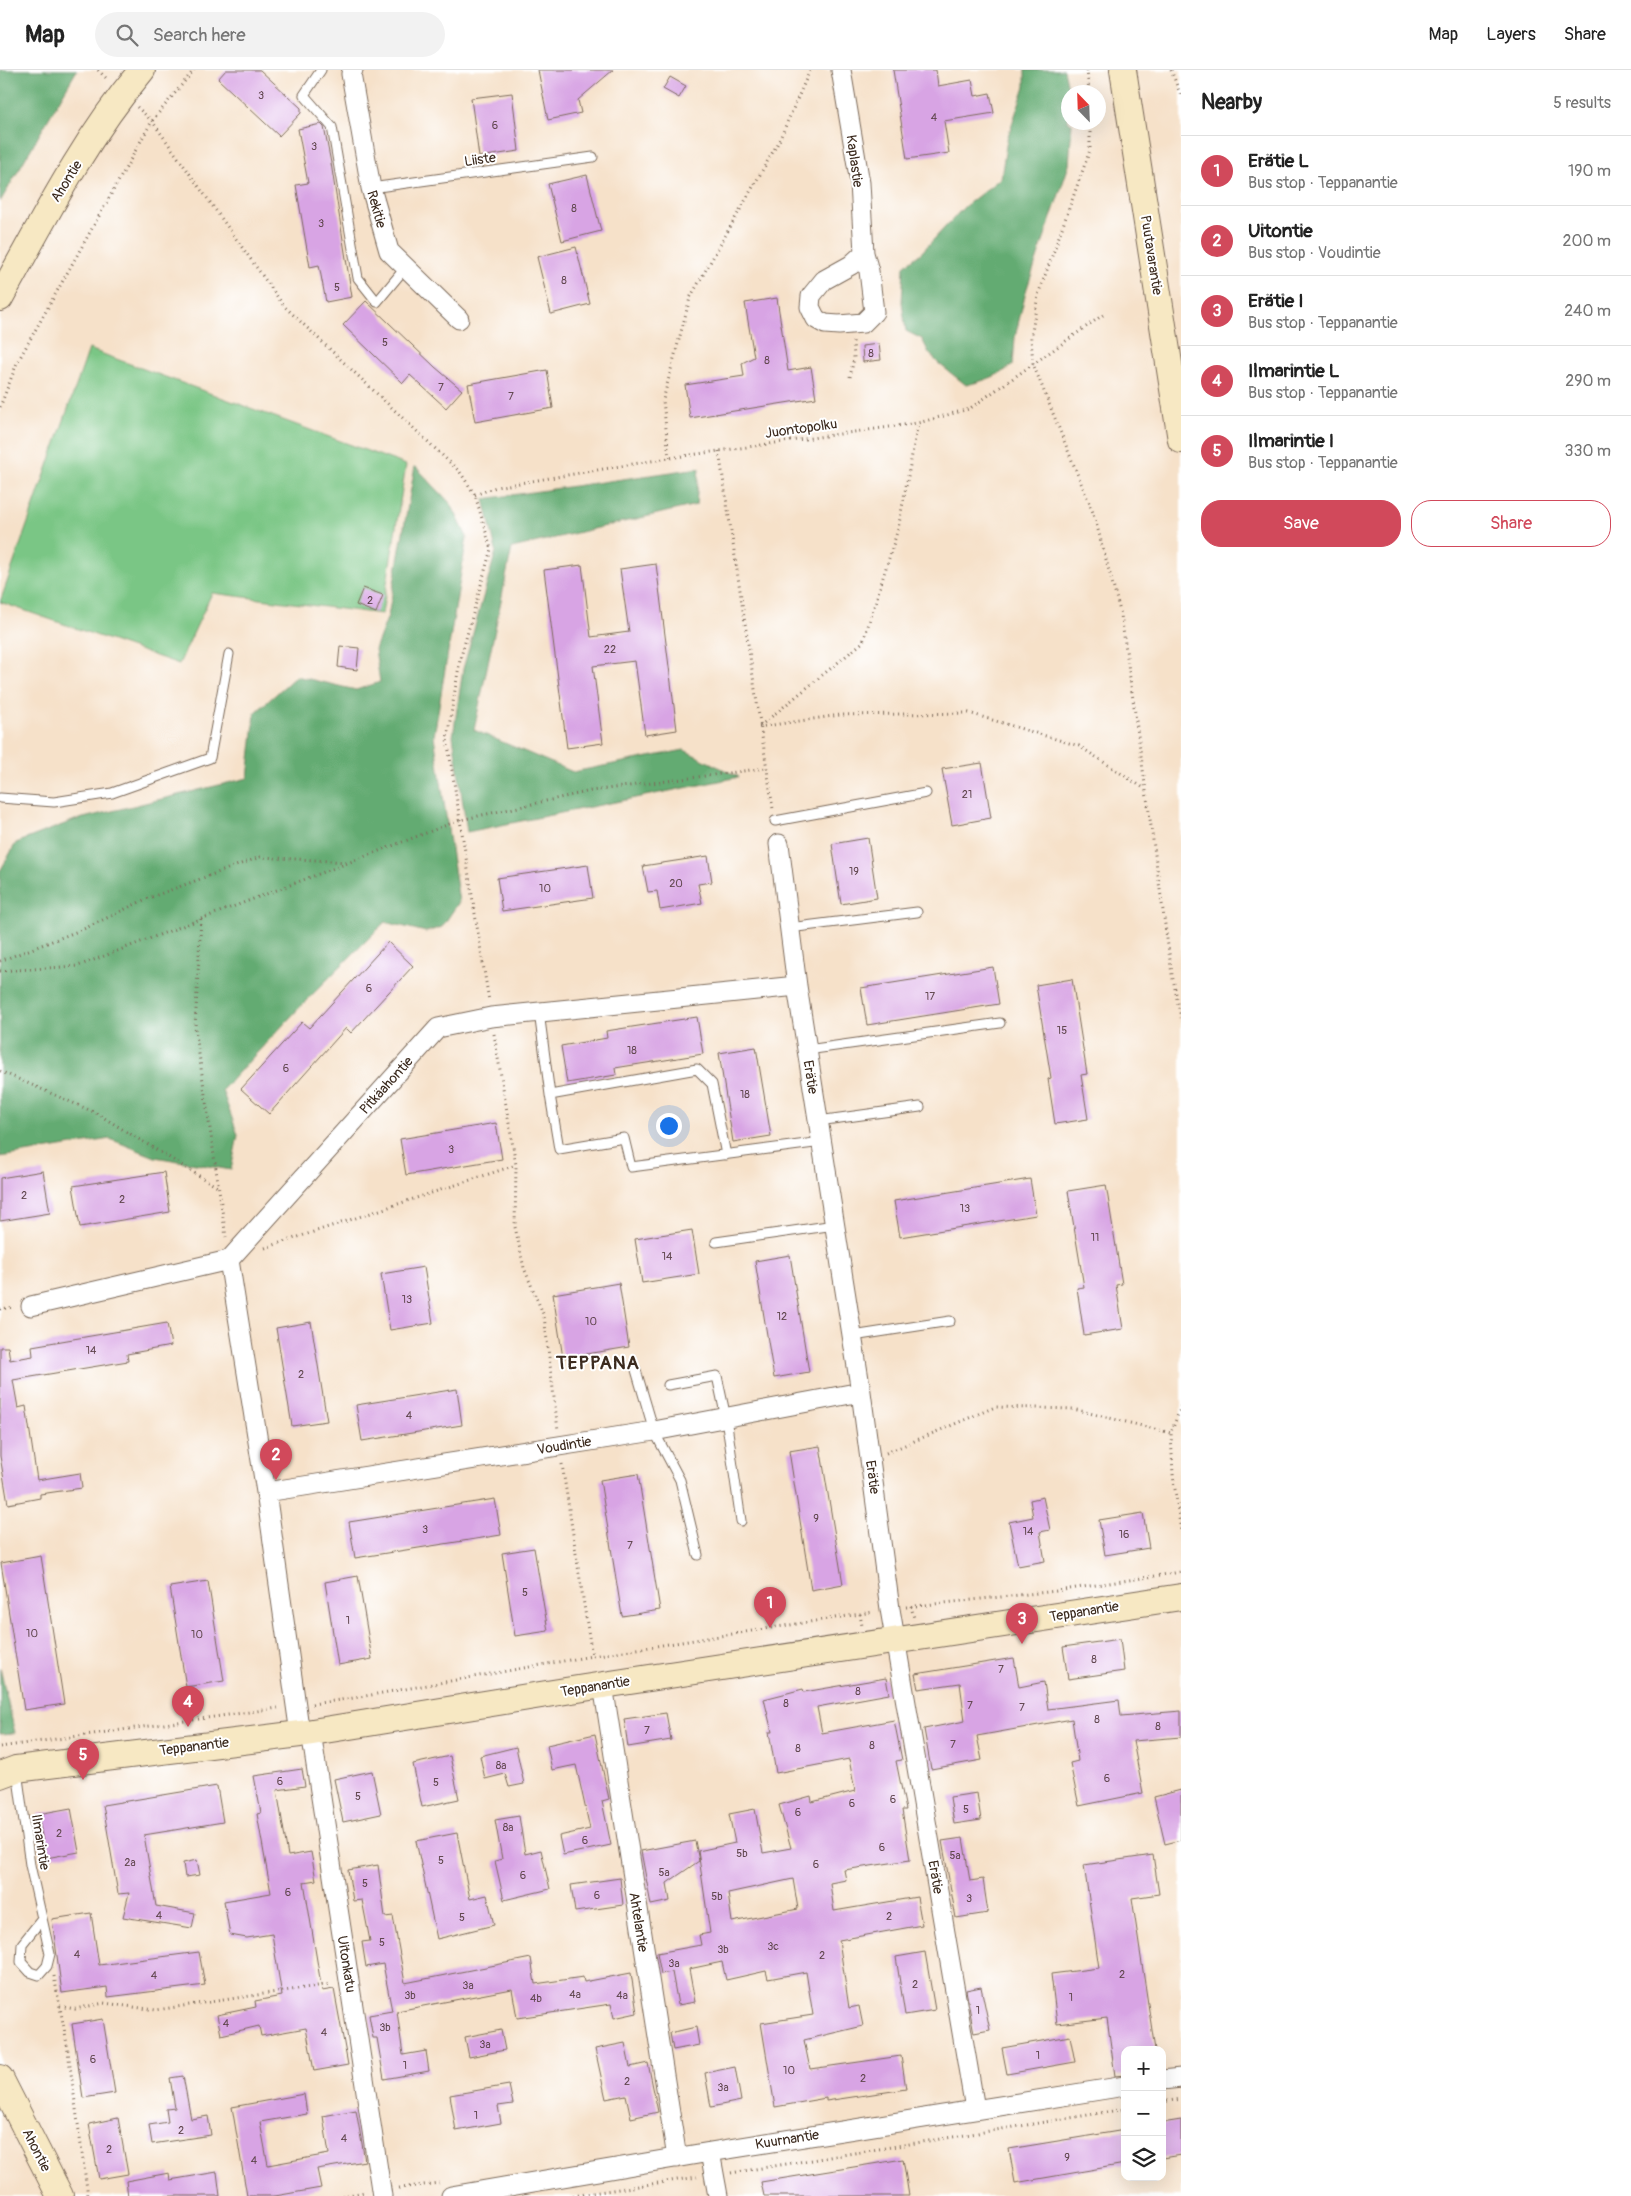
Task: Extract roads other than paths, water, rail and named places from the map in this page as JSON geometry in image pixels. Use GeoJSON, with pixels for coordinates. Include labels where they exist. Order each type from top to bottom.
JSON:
{"type":"FeatureCollection","features":[{"type":"Feature","properties":{"kind":"street","name":"Ahontie"},"geometry":{"type":"LineString","coordinates":[[0,298],[51,206],[122,94],[142,70]]}},
{"type":"Feature","properties":{"kind":"street","name":"Kaplastie"},"geometry":{"type":"LineString","coordinates":[[841,70],[860,183],[864,253],[869,271],[874,312],[863,323],[825,324],[816,319],[810,307],[811,296],[824,280],[851,266],[864,253]]}},
{"type":"Feature","properties":{"kind":"street","name":"Puutavarantie"},"geometry":{"type":"LineString","coordinates":[[1123,70],[1181,440]]}},
{"type":"Feature","properties":{"kind":"street","name":"Rekitie"},"geometry":{"type":"LineString","coordinates":[[347,71],[371,188],[389,252],[459,319]]}},
{"type":"Feature","properties":{"kind":"street","name":"Erätie"},"geometry":{"type":"LineString","coordinates":[[779,844],[797,986],[853,1336],[890,1609],[975,2109]]}},
{"type":"Feature","properties":{"kind":"street","name":"Pitkäahontie"},"geometry":{"type":"LineString","coordinates":[[229,1260],[438,1028],[492,1017],[797,986]]}},
{"type":"Feature","properties":{"kind":"street"},"geometry":{"type":"LineString","coordinates":[[31,1306],[229,1260]]}},
{"type":"Feature","properties":{"kind":"street","name":"Uitonkatu"},"geometry":{"type":"LineString","coordinates":[[229,1260],[266,1492],[296,1706],[306,1733],[349,1981],[382,2196]]}},
{"type":"Feature","properties":{"kind":"street","name":"Voudintie"},"geometry":{"type":"LineString","coordinates":[[266,1492],[654,1431],[861,1392]]}},
{"type":"Feature","properties":{"kind":"street","name":"Teppanantie"},"geometry":{"type":"LineString","coordinates":[[5,1766],[306,1733],[1181,1596]]}},
{"type":"Feature","properties":{"kind":"street","name":"Ahtelantie"},"geometry":{"type":"LineString","coordinates":[[603,1685],[677,2158]]}},
{"type":"Feature","properties":{"kind":"street","name":"Ahontie"},"geometry":{"type":"LineString","coordinates":[[0,2078],[60,2196]]}},
{"type":"Feature","properties":{"kind":"street"},"geometry":{"type":"LineString","coordinates":[[1166,2080],[1181,2078]]}},
{"type":"Feature","properties":{"kind":"street","name":"Kuurnantie"},"geometry":{"type":"LineString","coordinates":[[451,2196],[710,2152],[1121,2087]]}},
{"type":"Feature","properties":{"kind":"street"},"geometry":{"type":"LineString","coordinates":[[710,2152],[718,2196]]}},
{"type":"Feature","properties":{"kind":"lane"},"geometry":{"type":"LineString","coordinates":[[321,70],[304,95],[332,127],[358,278],[377,302],[406,268]]}},
{"type":"Feature","properties":{"kind":"lane","name":"Liiste"},"geometry":{"type":"LineString","coordinates":[[371,188],[593,157]]}},
{"type":"Feature","properties":{"kind":"lane"},"geometry":{"type":"LineString","coordinates":[[0,798],[54,802],[112,793],[210,758],[230,654]]}},
{"type":"Feature","properties":{"kind":"lane"},"geometry":{"type":"LineString","coordinates":[[775,821],[926,793]]}},
{"type":"Feature","properties":{"kind":"lane"},"geometry":{"type":"LineString","coordinates":[[789,928],[917,912]]}},
{"type":"Feature","properties":{"kind":"lane"},"geometry":{"type":"LineString","coordinates":[[539,1012],[558,1149],[624,1138],[631,1167],[822,1142]]}},
{"type":"Feature","properties":{"kind":"lane"},"geometry":{"type":"LineString","coordinates":[[807,1050],[1000,1022]]}},
{"type":"Feature","properties":{"kind":"lane"},"geometry":{"type":"LineString","coordinates":[[550,1095],[697,1069],[712,1084],[726,1155]]}},
{"type":"Feature","properties":{"kind":"lane"},"geometry":{"type":"LineString","coordinates":[[818,1121],[920,1107]]}},
{"type":"Feature","properties":{"kind":"lane"},"geometry":{"type":"LineString","coordinates":[[716,1242],[835,1225]]}},
{"type":"Feature","properties":{"kind":"lane"},"geometry":{"type":"LineString","coordinates":[[853,1336],[950,1321]]}},
{"type":"Feature","properties":{"kind":"lane"},"geometry":{"type":"LineString","coordinates":[[636,1370],[654,1431],[680,1480],[698,1555]]}},
{"type":"Feature","properties":{"kind":"lane"},"geometry":{"type":"LineString","coordinates":[[668,1384],[717,1376],[726,1418],[741,1521]]}},
{"type":"Feature","properties":{"kind":"lane","name":"Ilmarintie"},"geometry":{"type":"LineString","coordinates":[[5,1766],[30,1866],[50,1954],[47,1966],[39,1975],[30,1972],[21,1962],[22,1944],[42,1919]]}},
{"type":"Feature","properties":{"kind":"place","name":"Uitontie"},"geometry":{"type":"Point","coordinates":[276,1480]}},
{"type":"Feature","properties":{"kind":"place","name":"Erätie L"},"geometry":{"type":"Point","coordinates":[770,1628]}},
{"type":"Feature","properties":{"kind":"place","name":"Erätie I"},"geometry":{"type":"Point","coordinates":[1022,1644]}},
{"type":"Feature","properties":{"kind":"place","name":"Ilmarintie L"},"geometry":{"type":"Point","coordinates":[188,1727]}},
{"type":"Feature","properties":{"kind":"place","name":"Ilmarintie I"},"geometry":{"type":"Point","coordinates":[83,1780]}},
{"type":"Feature","properties":{"kind":"district","name":"TEPPANA"},"geometry":{"type":"Point","coordinates":[598,1362]}}]}
